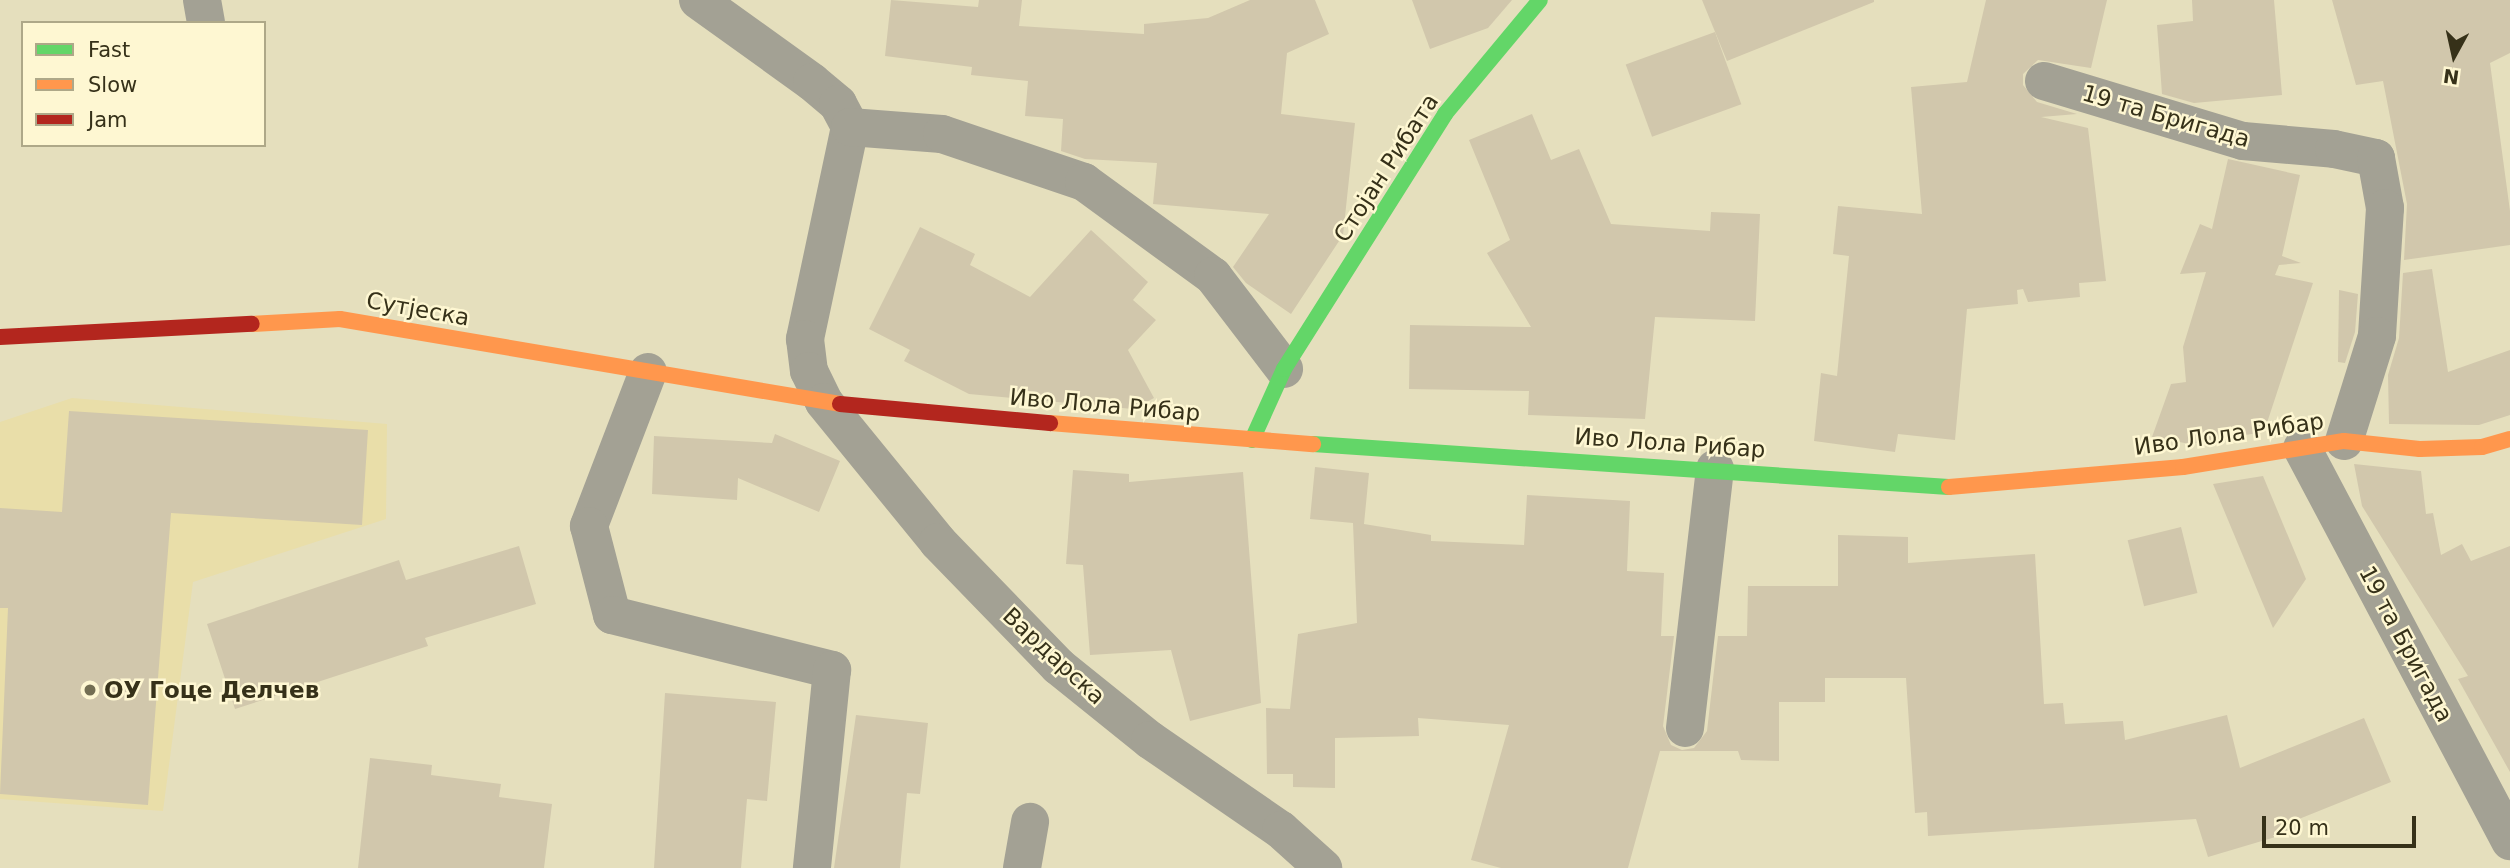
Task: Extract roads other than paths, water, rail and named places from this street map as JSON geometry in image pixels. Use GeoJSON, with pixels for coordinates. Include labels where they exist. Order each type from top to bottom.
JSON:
{"type":"FeatureCollection","features":[{"type":"Feature","properties":{"kind":"street"},"geometry":{"type":"LineString","coordinates":[[202,0],[206,21]]}},
{"type":"Feature","properties":{"kind":"street"},"geometry":{"type":"LineString","coordinates":[[698,0],[812,82],[838,104],[850,127],[942,134],[1084,182],[1213,276],[1284,369]]}},
{"type":"Feature","properties":{"kind":"street","name":"Стојан Рибата"},"geometry":{"type":"LineString","coordinates":[[1252,440],[1284,369],[1445,114],[1540,0]]}},
{"type":"Feature","properties":{"kind":"street","name":"19 та Бригада"},"geometry":{"type":"LineString","coordinates":[[2044,80],[2243,141],[2334,149],[2376,158],[2385,208],[2377,336],[2344,441]]}},
{"type":"Feature","properties":{"kind":"street","name":"Вардарска"},"geometry":{"type":"LineString","coordinates":[[850,127],[806,339],[809,371],[824,402],[938,542],[1058,666],[1150,740],[1282,830],[1323,868]]}},
{"type":"Feature","properties":{"kind":"street","name":"Сутјеска"},"geometry":{"type":"LineString","coordinates":[[0,337],[340,319],[824,402]]}},
{"type":"Feature","properties":{"kind":"street"},"geometry":{"type":"LineString","coordinates":[[648,372],[589,526],[612,615],[832,670],[812,868]]}},
{"type":"Feature","properties":{"kind":"street","name":"Иво Лола Рибар"},"geometry":{"type":"LineString","coordinates":[[824,402],[1252,440],[1969,488],[2183,467],[2344,441],[2420,449],[2482,447],[2510,439]]}},
{"type":"Feature","properties":{"kind":"street","name":"19 та Бригада"},"geometry":{"type":"LineString","coordinates":[[2302,448],[2510,841]]}},
{"type":"Feature","properties":{"kind":"street"},"geometry":{"type":"LineString","coordinates":[[1685,727],[1715,469]]}},
{"type":"Feature","properties":{"kind":"street"},"geometry":{"type":"LineString","coordinates":[[1023,868],[1030,822]]}},
{"type":"Feature","properties":{"kind":"street"},"geometry":{"type":"LineString","coordinates":[[2505,868],[2510,848]]}},
{"type":"Feature","properties":{"kind":"place","name":"ОУ Гоце Делчев"},"geometry":{"type":"Point","coordinates":[90,690]}}]}
